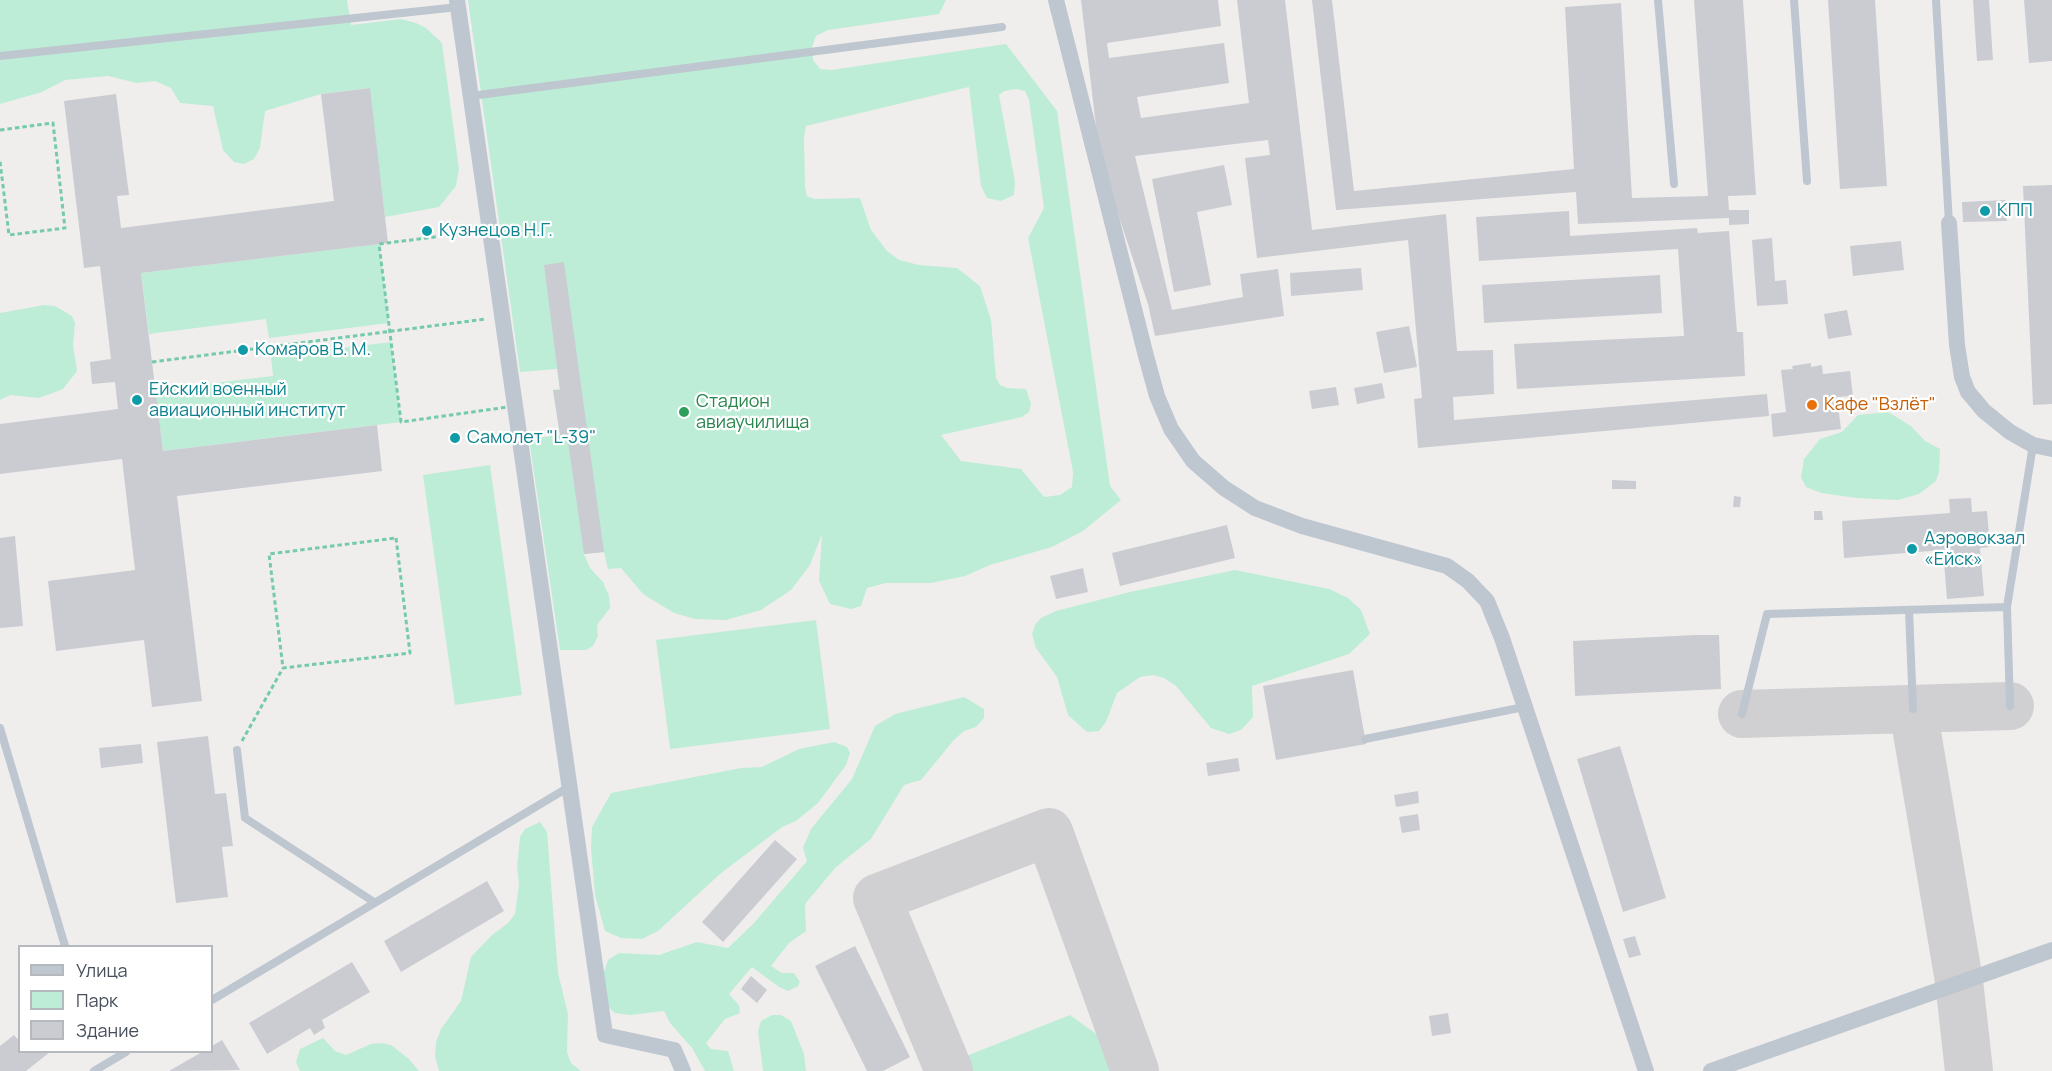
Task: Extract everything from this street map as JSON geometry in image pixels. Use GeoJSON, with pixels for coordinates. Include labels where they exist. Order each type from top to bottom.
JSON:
{"type":"FeatureCollection","features":[{"type":"Feature","properties":{"kind":"street"},"geometry":{"type":"LineString","coordinates":[[1056,0],[1146,356],[1165,414],[1181,446],[1208,476],[1255,508],[1302,526],[1430,559],[1458,572],[1478,591],[1492,611],[1646,1071]]}},
{"type":"Feature","properties":{"kind":"street"},"geometry":{"type":"LineString","coordinates":[[458,4],[490,230]]}},
{"type":"Feature","properties":{"kind":"street"},"geometry":{"type":"LineString","coordinates":[[1949,223],[1956,336],[1965,384],[1973,399],[1996,421],[2033,445],[2052,449]]}},
{"type":"Feature","properties":{"kind":"street"},"geometry":{"type":"LineString","coordinates":[[515,406],[604,1035],[674,1050],[683,1071]]}},
{"type":"Feature","properties":{"kind":"street"},"geometry":{"type":"LineString","coordinates":[[1711,1071],[2052,950]]}},
{"type":"Feature","properties":{"kind":"lane"},"geometry":{"type":"LineString","coordinates":[[1658,0],[1674,184]]}},
{"type":"Feature","properties":{"kind":"lane"},"geometry":{"type":"LineString","coordinates":[[1794,0],[1807,181]]}},
{"type":"Feature","properties":{"kind":"lane"},"geometry":{"type":"LineString","coordinates":[[1936,0],[1949,223]]}},
{"type":"Feature","properties":{"kind":"lane"},"geometry":{"type":"LineString","coordinates":[[0,56],[458,4]]}},
{"type":"Feature","properties":{"kind":"lane"},"geometry":{"type":"LineString","coordinates":[[471,96],[1002,27]]}},
{"type":"Feature","properties":{"kind":"lane"},"geometry":{"type":"LineString","coordinates":[[2010,706],[2007,608],[2033,445]]}},
{"type":"Feature","properties":{"kind":"lane"},"geometry":{"type":"LineString","coordinates":[[1742,714],[1767,614],[2007,608]]}},
{"type":"Feature","properties":{"kind":"lane"},"geometry":{"type":"LineString","coordinates":[[1910,610],[1913,709]]}},
{"type":"Feature","properties":{"kind":"lane"},"geometry":{"type":"LineString","coordinates":[[1365,740],[1524,707]]}},
{"type":"Feature","properties":{"kind":"lane"},"geometry":{"type":"LineString","coordinates":[[0,728],[65,945]]}},
{"type":"Feature","properties":{"kind":"lane"},"geometry":{"type":"LineString","coordinates":[[237,750],[245,818],[374,902]]}},
{"type":"Feature","properties":{"kind":"lane"},"geometry":{"type":"LineString","coordinates":[[213,999],[569,787]]}},
{"type":"Feature","properties":{"kind":"lane"},"geometry":{"type":"LineString","coordinates":[[94,1071],[124,1053]]}},
{"type":"Feature","properties":{"kind":"path"},"geometry":{"type":"LineString","coordinates":[[0,130],[53,123],[65,228],[9,235],[0,161]]}},
{"type":"Feature","properties":{"kind":"path"},"geometry":{"type":"LineString","coordinates":[[490,230],[515,406],[401,422],[379,244],[490,230]]}},
{"type":"Feature","properties":{"kind":"path"},"geometry":{"type":"LineString","coordinates":[[152,362],[502,316]]}},
{"type":"Feature","properties":{"kind":"path"},"geometry":{"type":"LineString","coordinates":[[237,750],[283,668],[269,554],[396,538],[410,653],[283,668]]}},
{"type":"Feature","properties":{"kind":"green space"},"geometry":{"type":"Polygon","coordinates":[[[0,0],[347,0],[351,25],[401,19],[416,23],[426,28],[442,43],[459,169],[456,186],[439,207],[385,217],[369,88],[321,94],[265,111],[260,148],[254,159],[244,164],[234,162],[223,150],[213,106],[180,103],[171,88],[155,81],[137,83],[108,76],[65,80],[42,92],[0,104],[0,0]]]}},
{"type":"Feature","properties":{"kind":"green space"},"geometry":{"type":"Polygon","coordinates":[[[468,0],[946,0],[939,14],[828,30],[816,36],[812,47],[813,60],[820,69],[831,70],[1006,44],[1057,111],[1110,486],[1121,500],[1083,531],[1052,547],[990,565],[965,576],[931,583],[886,583],[867,588],[861,606],[851,609],[830,604],[819,581],[822,534],[810,565],[791,590],[761,610],[726,620],[695,619],[674,613],[643,594],[621,568],[608,569],[604,552],[584,554],[590,568],[603,582],[609,596],[610,608],[597,625],[598,636],[593,646],[586,650],[560,650],[529,439],[560,435],[553,390],[560,389],[557,369],[520,372],[468,0]],[[969,87],[806,126],[804,137],[807,196],[814,199],[860,198],[871,230],[887,251],[899,260],[919,265],[957,268],[980,286],[991,320],[996,378],[1000,385],[1007,388],[1026,389],[1031,404],[1029,412],[1022,417],[941,435],[961,461],[1021,469],[1044,497],[1060,495],[1072,487],[1073,472],[1028,238],[1044,208],[1029,100],[1025,91],[1016,89],[1004,91],[999,95],[1015,182],[1014,195],[1001,201],[987,198],[981,186],[969,87]]]}},
{"type":"Feature","properties":{"kind":"green space"},"geometry":{"type":"Polygon","coordinates":[[[379,244],[389,323],[269,338],[266,319],[149,334],[141,273],[379,244]]]}},
{"type":"Feature","properties":{"kind":"green space"},"geometry":{"type":"Polygon","coordinates":[[[44,305],[55,306],[72,316],[75,323],[73,345],[77,371],[63,389],[50,394],[39,398],[10,395],[0,400],[0,313],[44,305]]]}},
{"type":"Feature","properties":{"kind":"green space"},"geometry":{"type":"Polygon","coordinates":[[[391,342],[401,422],[163,451],[155,390],[273,376],[271,357],[391,342]]]}},
{"type":"Feature","properties":{"kind":"green space"},"geometry":{"type":"Polygon","coordinates":[[[1888,412],[1911,426],[1925,441],[1940,449],[1939,472],[1936,481],[1919,494],[1898,500],[1821,493],[1806,487],[1801,477],[1804,459],[1820,439],[1842,432],[1858,415],[1888,412]]]}},
{"type":"Feature","properties":{"kind":"green space"},"geometry":{"type":"Polygon","coordinates":[[[490,465],[522,695],[455,705],[423,475],[490,465]]]}},
{"type":"Feature","properties":{"kind":"green space"},"geometry":{"type":"Polygon","coordinates":[[[1235,570],[1329,589],[1348,598],[1361,610],[1370,634],[1349,654],[1252,686],[1253,717],[1241,730],[1229,734],[1211,728],[1176,686],[1164,678],[1153,675],[1140,677],[1117,693],[1106,722],[1099,731],[1087,732],[1068,715],[1057,677],[1036,648],[1032,634],[1041,618],[1056,611],[1130,592],[1235,570]]]}},
{"type":"Feature","properties":{"kind":"green space"},"geometry":{"type":"Polygon","coordinates":[[[816,620],[830,729],[670,749],[656,640],[816,620]]]}},
{"type":"Feature","properties":{"kind":"green space"},"geometry":{"type":"Polygon","coordinates":[[[964,697],[984,709],[984,718],[976,727],[964,731],[953,741],[921,780],[904,785],[871,839],[836,867],[805,904],[806,931],[789,943],[771,966],[782,973],[794,973],[800,982],[798,986],[788,991],[752,967],[729,994],[739,1005],[740,1013],[725,1019],[706,1043],[711,1049],[728,1051],[734,1071],[705,1071],[692,1048],[670,1023],[664,1011],[630,1015],[615,1013],[607,1006],[602,978],[608,960],[619,953],[659,955],[697,942],[728,948],[754,923],[807,861],[803,848],[811,829],[852,779],[875,726],[895,714],[964,697]]]}},
{"type":"Feature","properties":{"kind":"green space"},"geometry":{"type":"Polygon","coordinates":[[[834,742],[847,747],[850,753],[846,765],[818,803],[720,874],[658,931],[642,939],[621,938],[605,931],[595,895],[591,848],[592,827],[611,793],[741,768],[762,767],[799,749],[834,742]]]}},
{"type":"Feature","properties":{"kind":"green space"},"geometry":{"type":"Polygon","coordinates":[[[540,822],[547,832],[558,973],[568,1014],[567,1052],[571,1063],[581,1071],[439,1071],[435,1056],[436,1042],[441,1029],[461,1001],[471,957],[515,914],[519,884],[517,867],[520,837],[525,829],[540,822]]]}},
{"type":"Feature","properties":{"kind":"green space"},"geometry":{"type":"Polygon","coordinates":[[[772,1015],[781,1015],[791,1021],[804,1054],[806,1071],[763,1071],[758,1031],[761,1021],[772,1015]]]}},
{"type":"Feature","properties":{"kind":"green space"},"geometry":{"type":"Polygon","coordinates":[[[1070,1015],[1120,1051],[1127,1071],[960,1071],[956,1060],[1070,1015]]]}},
{"type":"Feature","properties":{"kind":"green space"},"geometry":{"type":"Polygon","coordinates":[[[323,1038],[335,1051],[346,1055],[371,1044],[391,1045],[409,1059],[419,1071],[300,1071],[296,1062],[300,1049],[323,1038]]]}},
{"type":"Feature","properties":{"kind":"building"},"geometry":{"type":"Polygon","coordinates":[[[1081,0],[1218,0],[1221,26],[1107,43],[1109,58],[1224,43],[1229,83],[1137,97],[1141,118],[1249,103],[1237,0],[1285,0],[1312,230],[1446,214],[1457,351],[1493,350],[1494,394],[1453,397],[1454,420],[1767,394],[1769,416],[1418,448],[1414,399],[1422,398],[1408,240],[1257,258],[1245,158],[1270,155],[1268,140],[1135,156],[1172,310],[1243,297],[1240,274],[1278,269],[1284,316],[1155,336],[1148,304],[1100,160],[1081,0]]]}},
{"type":"Feature","properties":{"kind":"building"},"geometry":{"type":"Polygon","coordinates":[[[1312,0],[1332,0],[1354,191],[1574,169],[1565,7],[1621,3],[1632,198],[1708,196],[1694,0],[1743,0],[1756,195],[1728,196],[1729,210],[1749,210],[1749,224],[1729,225],[1729,218],[1578,224],[1576,192],[1336,210],[1312,0]]]}},
{"type":"Feature","properties":{"kind":"building"},"geometry":{"type":"Polygon","coordinates":[[[1828,0],[1875,0],[1887,186],[1840,189],[1828,0]]]}},
{"type":"Feature","properties":{"kind":"building"},"geometry":{"type":"Polygon","coordinates":[[[1973,0],[1989,0],[1993,60],[1977,61],[1973,0]]]}},
{"type":"Feature","properties":{"kind":"building"},"geometry":{"type":"Polygon","coordinates":[[[2024,0],[2052,0],[2052,61],[2029,63],[2024,0]]]}},
{"type":"Feature","properties":{"kind":"building","name":"Ейский военный авиационный институт"},"geometry":{"type":"Polygon","coordinates":[[[370,88],[388,243],[141,273],[163,451],[377,425],[382,471],[177,496],[202,701],[152,707],[144,640],[56,651],[48,581],[135,570],[122,459],[0,474],[0,424],[118,409],[115,382],[92,384],[90,362],[111,359],[100,266],[84,268],[64,101],[116,94],[129,195],[117,196],[121,228],[334,201],[321,94],[370,88]]]}},
{"type":"Feature","properties":{"kind":"building"},"geometry":{"type":"Polygon","coordinates":[[[1224,165],[1232,205],[1197,212],[1211,285],[1174,292],[1152,179],[1224,165]]]}},
{"type":"Feature","properties":{"kind":"building"},"geometry":{"type":"Polygon","coordinates":[[[2052,185],[2052,404],[2033,405],[2023,186],[2052,185]]]}},
{"type":"Feature","properties":{"kind":"building","name":"КПП"},"geometry":{"type":"Polygon","coordinates":[[[2006,200],[2007,221],[1963,222],[1962,202],[2006,200]]]}},
{"type":"Feature","properties":{"kind":"building"},"geometry":{"type":"Polygon","coordinates":[[[1569,211],[1570,236],[1697,228],[1698,233],[1729,231],[1737,332],[1743,332],[1745,376],[1517,389],[1514,344],[1684,336],[1678,249],[1479,261],[1476,217],[1569,211]]]}},
{"type":"Feature","properties":{"kind":"building"},"geometry":{"type":"Polygon","coordinates":[[[1772,238],[1775,281],[1786,280],[1788,304],[1757,306],[1752,240],[1772,238]]]}},
{"type":"Feature","properties":{"kind":"building"},"geometry":{"type":"Polygon","coordinates":[[[1901,241],[1904,270],[1853,276],[1850,246],[1901,241]]]}},
{"type":"Feature","properties":{"kind":"building"},"geometry":{"type":"Polygon","coordinates":[[[564,262],[604,552],[584,554],[567,434],[560,435],[553,390],[560,390],[544,265],[564,262]]]}},
{"type":"Feature","properties":{"kind":"building"},"geometry":{"type":"Polygon","coordinates":[[[1361,268],[1363,290],[1291,296],[1290,273],[1361,268]]]}},
{"type":"Feature","properties":{"kind":"building"},"geometry":{"type":"Polygon","coordinates":[[[1660,275],[1662,313],[1484,323],[1482,285],[1660,275]]]}},
{"type":"Feature","properties":{"kind":"building"},"geometry":{"type":"Polygon","coordinates":[[[1847,310],[1852,335],[1828,339],[1824,314],[1847,310]]]}},
{"type":"Feature","properties":{"kind":"building"},"geometry":{"type":"Polygon","coordinates":[[[1409,326],[1417,367],[1384,373],[1376,332],[1409,326]]]}},
{"type":"Feature","properties":{"kind":"building","name":"Кафе \"Взлёт\""},"geometry":{"type":"Polygon","coordinates":[[[1811,363],[1811,367],[1822,365],[1823,374],[1850,371],[1853,396],[1837,397],[1841,429],[1773,437],[1771,414],[1786,412],[1781,370],[1811,363]]]}},
{"type":"Feature","properties":{"kind":"building"},"geometry":{"type":"Polygon","coordinates":[[[1382,383],[1385,398],[1357,404],[1354,388],[1382,383]]]}},
{"type":"Feature","properties":{"kind":"building"},"geometry":{"type":"Polygon","coordinates":[[[1336,387],[1339,405],[1312,409],[1309,391],[1336,387]]]}},
{"type":"Feature","properties":{"kind":"building"},"geometry":{"type":"Polygon","coordinates":[[[1612,480],[1636,481],[1636,489],[1612,489],[1612,480]]]}},
{"type":"Feature","properties":{"kind":"building"},"geometry":{"type":"Polygon","coordinates":[[[1734,496],[1741,497],[1740,507],[1733,507],[1734,496]]]}},
{"type":"Feature","properties":{"kind":"building","name":"Аэровокзал «Ейск»"},"geometry":{"type":"Polygon","coordinates":[[[1971,498],[1972,512],[1987,511],[1990,547],[1980,548],[1984,596],[1947,599],[1943,550],[1844,558],[1842,521],[1950,513],[1949,499],[1971,498]]]}},
{"type":"Feature","properties":{"kind":"building"},"geometry":{"type":"Polygon","coordinates":[[[1814,511],[1822,511],[1823,520],[1814,520],[1814,511]]]}},
{"type":"Feature","properties":{"kind":"building"},"geometry":{"type":"Polygon","coordinates":[[[1227,525],[1235,558],[1120,586],[1112,553],[1227,525]]]}},
{"type":"Feature","properties":{"kind":"building"},"geometry":{"type":"Polygon","coordinates":[[[15,536],[23,626],[0,628],[0,538],[15,536]]]}},
{"type":"Feature","properties":{"kind":"building"},"geometry":{"type":"Polygon","coordinates":[[[1083,568],[1088,592],[1056,599],[1050,576],[1083,568]]]}},
{"type":"Feature","properties":{"kind":"building"},"geometry":{"type":"Polygon","coordinates":[[[1719,635],[1721,689],[1575,696],[1573,641],[1719,635]]]}},
{"type":"Feature","properties":{"kind":"building"},"geometry":{"type":"Polygon","coordinates":[[[1353,670],[1366,744],[1276,760],[1263,686],[1353,670]]]}},
{"type":"Feature","properties":{"kind":"building"},"geometry":{"type":"Polygon","coordinates":[[[208,736],[215,794],[226,793],[233,846],[222,847],[228,897],[176,903],[157,742],[208,736]]]}},
{"type":"Feature","properties":{"kind":"building"},"geometry":{"type":"Polygon","coordinates":[[[141,744],[143,763],[101,768],[99,748],[141,744]]]}},
{"type":"Feature","properties":{"kind":"building"},"geometry":{"type":"Polygon","coordinates":[[[1620,746],[1666,898],[1623,912],[1577,759],[1620,746]]]}},
{"type":"Feature","properties":{"kind":"building"},"geometry":{"type":"Polygon","coordinates":[[[1238,758],[1240,771],[1208,776],[1206,763],[1238,758]]]}},
{"type":"Feature","properties":{"kind":"building"},"geometry":{"type":"Polygon","coordinates":[[[1418,791],[1419,803],[1396,807],[1394,795],[1418,791]]]}},
{"type":"Feature","properties":{"kind":"building"},"geometry":{"type":"Polygon","coordinates":[[[1418,814],[1420,830],[1402,833],[1399,817],[1418,814]]]}},
{"type":"Feature","properties":{"kind":"building"},"geometry":{"type":"Polygon","coordinates":[[[775,840],[797,859],[723,942],[702,922],[775,840]]]}},
{"type":"Feature","properties":{"kind":"building"},"geometry":{"type":"Polygon","coordinates":[[[487,881],[504,911],[401,972],[384,941],[487,881]]]}},
{"type":"Feature","properties":{"kind":"building"},"geometry":{"type":"Polygon","coordinates":[[[1635,936],[1641,955],[1629,958],[1623,939],[1635,936]]]}},
{"type":"Feature","properties":{"kind":"building"},"geometry":{"type":"Polygon","coordinates":[[[855,946],[910,1057],[883,1071],[867,1071],[815,966],[855,946]]]}},
{"type":"Feature","properties":{"kind":"building"},"geometry":{"type":"Polygon","coordinates":[[[352,962],[370,992],[322,1020],[325,1028],[314,1035],[310,1028],[267,1054],[249,1023],[352,962]]]}},
{"type":"Feature","properties":{"kind":"building"},"geometry":{"type":"Polygon","coordinates":[[[751,976],[767,990],[757,1003],[741,989],[751,976]]]}},
{"type":"Feature","properties":{"kind":"building"},"geometry":{"type":"Polygon","coordinates":[[[1448,1013],[1451,1033],[1432,1036],[1429,1016],[1448,1013]]]}},
{"type":"Feature","properties":{"kind":"building"},"geometry":{"type":"Polygon","coordinates":[[[14,1035],[18,1040],[18,1053],[49,1053],[26,1071],[0,1071],[0,1046],[14,1035]]]}},
{"type":"Feature","properties":{"kind":"building"},"geometry":{"type":"Polygon","coordinates":[[[222,1040],[240,1070],[169,1071],[200,1053],[213,1053],[213,1045],[222,1040]]]}},
{"type":"Feature","properties":{"kind":"taxiway"},"geometry":{"type":"LineString","coordinates":[[1742,714],[2010,706]]}},
{"type":"Feature","properties":{"kind":"taxiway"},"geometry":{"type":"LineString","coordinates":[[1913,709],[1959,981],[1969,1071]]}},
{"type":"Feature","properties":{"kind":"taxiway"},"geometry":{"type":"LineString","coordinates":[[949,1071],[877,898],[1049,832],[1135,1071]]}},
{"type":"Feature","properties":{"kind":"place","name":"КПП"},"geometry":{"type":"Point","coordinates":[1985,211]}},
{"type":"Feature","properties":{"kind":"place","name":"Кузнецов Н.Г."},"geometry":{"type":"Point","coordinates":[427,231]}},
{"type":"Feature","properties":{"kind":"place","name":"Комаров В. М."},"geometry":{"type":"Point","coordinates":[243,350]}},
{"type":"Feature","properties":{"kind":"place","name":"Ейский военный авиационный институт"},"geometry":{"type":"Point","coordinates":[137,400]}},
{"type":"Feature","properties":{"kind":"place","name":"Кафе \"Взлёт\""},"geometry":{"type":"Point","coordinates":[1812,405]}},
{"type":"Feature","properties":{"kind":"place","name":"Стадион авиаучилища"},"geometry":{"type":"Point","coordinates":[684,412]}},
{"type":"Feature","properties":{"kind":"place","name":"Самолет \"L-39\""},"geometry":{"type":"Point","coordinates":[455,438]}},
{"type":"Feature","properties":{"kind":"place","name":"Аэровокзал «Ейск»"},"geometry":{"type":"Point","coordinates":[1912,549]}}]}
